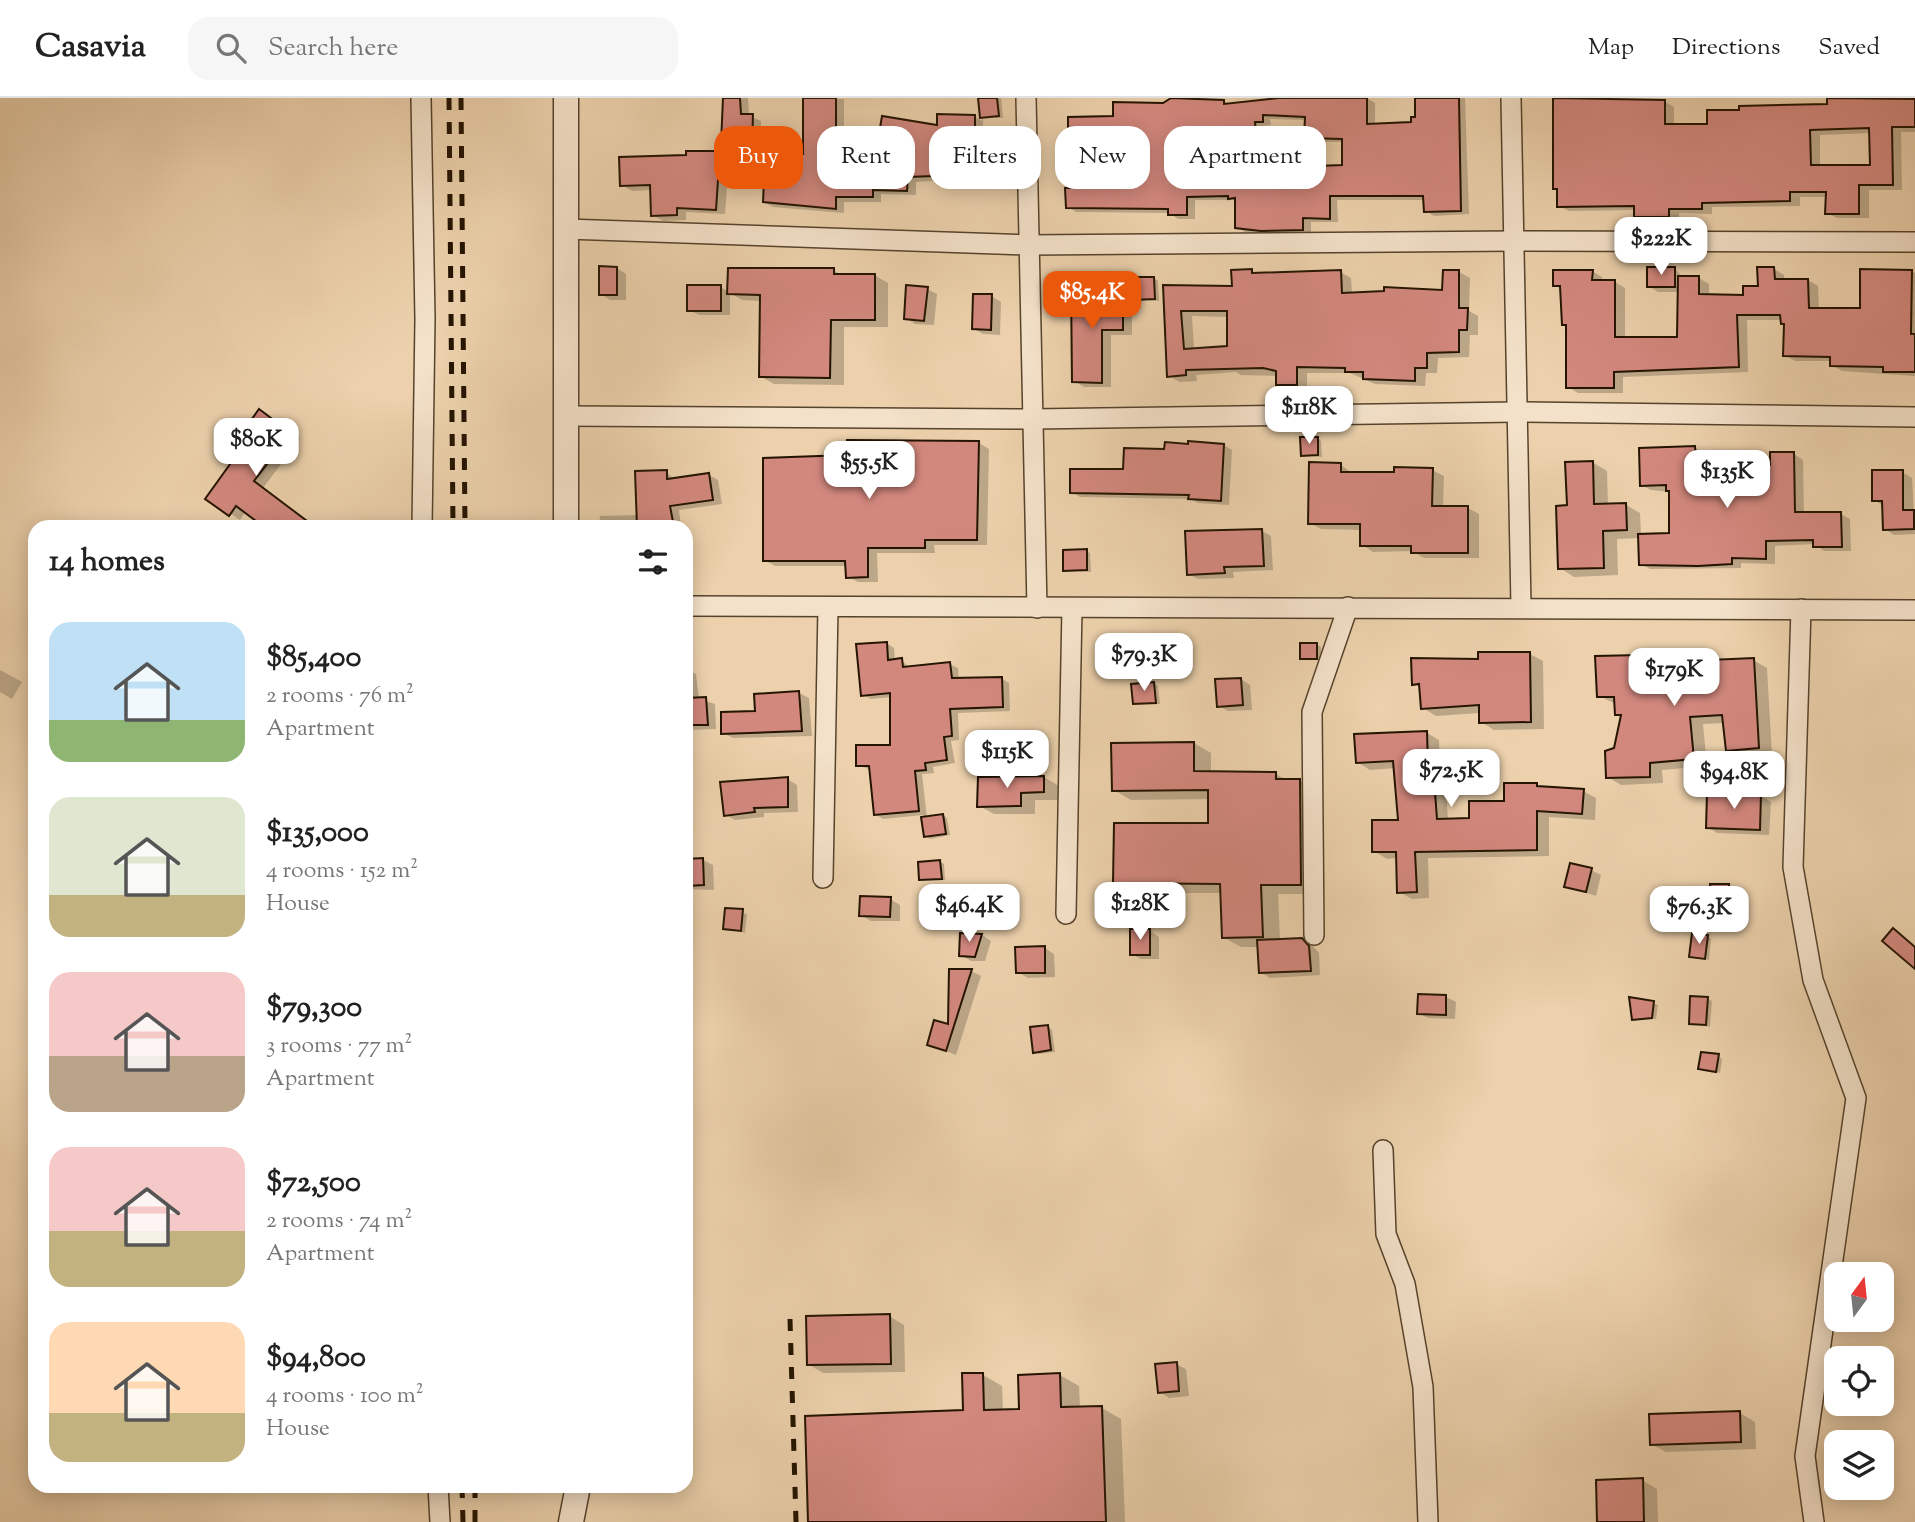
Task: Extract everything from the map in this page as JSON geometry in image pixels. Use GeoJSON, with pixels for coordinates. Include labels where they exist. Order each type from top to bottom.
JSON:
{"type":"FeatureCollection","features":[{"type":"Feature","properties":{"kind":"street"},"geometry":{"type":"LineString","coordinates":[[421,98],[425,319],[422,520]]}},
{"type":"Feature","properties":{"kind":"street"},"geometry":{"type":"LineString","coordinates":[[565,520],[566,98]]}},
{"type":"Feature","properties":{"kind":"street"},"geometry":{"type":"LineString","coordinates":[[1026,98],[1037,608]]}},
{"type":"Feature","properties":{"kind":"street"},"geometry":{"type":"LineString","coordinates":[[1511,98],[1521,607]]}},
{"type":"Feature","properties":{"kind":"street"},"geometry":{"type":"LineString","coordinates":[[566,229],[1029,245],[1515,240],[1915,242]]}},
{"type":"Feature","properties":{"kind":"street"},"geometry":{"type":"LineString","coordinates":[[566,416],[1033,419],[1518,412],[1915,417]]}},
{"type":"Feature","properties":{"kind":"street"},"geometry":{"type":"LineString","coordinates":[[693,606],[1915,610]]}},
{"type":"Feature","properties":{"kind":"street"},"geometry":{"type":"LineString","coordinates":[[823,878],[828,607]]}},
{"type":"Feature","properties":{"kind":"street"},"geometry":{"type":"LineString","coordinates":[[1314,935],[1312,712],[1348,607]]}},
{"type":"Feature","properties":{"kind":"street"},"geometry":{"type":"LineString","coordinates":[[1066,915],[1072,608]]}},
{"type":"Feature","properties":{"kind":"street"},"geometry":{"type":"LineString","coordinates":[[1801,610],[1793,867],[1813,980],[1856,1098],[1805,1456],[1814,1522]]}},
{"type":"Feature","properties":{"kind":"street"},"geometry":{"type":"LineString","coordinates":[[1383,1150],[1386,1234],[1405,1284],[1423,1387],[1429,1522]]}},
{"type":"Feature","properties":{"kind":"street"},"geometry":{"type":"LineString","coordinates":[[438,1493],[440,1522]]}},
{"type":"Feature","properties":{"kind":"street"},"geometry":{"type":"LineString","coordinates":[[571,1522],[577,1493]]}},
{"type":"Feature","properties":{"kind":"building"},"geometry":{"type":"Polygon","coordinates":[[[723,98],[740,98],[741,114],[753,114],[753,126],[722,126],[723,98]]]}},
{"type":"Feature","properties":{"kind":"building"},"geometry":{"type":"Polygon","coordinates":[[[803,98],[836,98],[836,126],[817,126],[817,189],[907,189],[907,191],[873,190],[873,197],[836,197],[836,209],[763,202],[764,189],[803,189],[803,98]]]}},
{"type":"Feature","properties":{"kind":"building"},"geometry":{"type":"Polygon","coordinates":[[[978,98],[997,98],[999,116],[980,118],[978,98]]]}},
{"type":"Feature","properties":{"kind":"building"},"geometry":{"type":"Polygon","coordinates":[[[1171,98],[1224,100],[1224,104],[1279,98],[1367,98],[1367,124],[1411,122],[1411,117],[1415,117],[1415,98],[1459,98],[1461,211],[1424,212],[1423,196],[1330,196],[1330,219],[1303,218],[1303,230],[1261,231],[1235,228],[1235,198],[1228,199],[1228,196],[1187,197],[1187,215],[1168,215],[1168,209],[1066,208],[1065,189],[1150,189],[1150,126],[1068,126],[1068,117],[1113,116],[1113,102],[1163,103],[1171,98]]]}},
{"type":"Feature","properties":{"kind":"building"},"geometry":{"type":"Polygon","coordinates":[[[1553,98],[1665,100],[1665,124],[1707,124],[1707,110],[1739,110],[1739,106],[1827,104],[1827,98],[1915,99],[1915,127],[1892,127],[1893,185],[1859,185],[1859,214],[1825,214],[1826,192],[1790,192],[1790,201],[1702,203],[1702,209],[1669,209],[1669,217],[1634,217],[1634,206],[1557,207],[1557,189],[1553,189],[1553,98]],[[1869,128],[1810,130],[1811,165],[1870,165],[1869,128]]]}},
{"type":"Feature","properties":{"kind":"building"},"geometry":{"type":"Polygon","coordinates":[[[937,114],[975,115],[975,126],[929,126],[929,176],[915,177],[915,126],[880,126],[882,116],[937,125],[937,114]]]}},
{"type":"Feature","properties":{"kind":"building"},"geometry":{"type":"Polygon","coordinates":[[[686,151],[714,151],[714,189],[717,189],[716,210],[677,208],[677,215],[651,216],[650,185],[620,186],[619,157],[686,155],[686,151]]]}},
{"type":"Feature","properties":{"kind":"building"},"geometry":{"type":"Polygon","coordinates":[[[599,266],[617,267],[617,295],[599,295],[599,266]]]}},
{"type":"Feature","properties":{"kind":"building"},"geometry":{"type":"Polygon","coordinates":[[[1647,267],[1675,267],[1675,287],[1647,287],[1647,267]]]}},
{"type":"Feature","properties":{"kind":"building"},"geometry":{"type":"Polygon","coordinates":[[[1757,267],[1774,267],[1775,279],[1808,279],[1809,308],[1860,308],[1860,269],[1912,270],[1911,334],[1915,334],[1915,372],[1883,372],[1883,367],[1830,366],[1830,357],[1783,356],[1784,324],[1781,324],[1780,315],[1737,315],[1739,367],[1614,372],[1614,388],[1566,388],[1566,325],[1562,325],[1560,286],[1553,286],[1553,270],[1593,270],[1592,280],[1615,280],[1615,337],[1677,337],[1678,276],[1699,276],[1699,294],[1743,295],[1743,286],[1758,286],[1757,267]]]}},
{"type":"Feature","properties":{"kind":"building"},"geometry":{"type":"Polygon","coordinates":[[[728,268],[834,268],[834,274],[875,274],[875,320],[831,320],[830,378],[759,377],[760,295],[727,294],[728,268]]]}},
{"type":"Feature","properties":{"kind":"building"},"geometry":{"type":"Polygon","coordinates":[[[1252,269],[1252,273],[1341,270],[1342,293],[1384,291],[1384,287],[1442,290],[1443,270],[1459,270],[1459,308],[1468,308],[1467,330],[1459,330],[1459,352],[1427,353],[1427,368],[1415,368],[1415,381],[1363,379],[1363,372],[1345,372],[1345,368],[1297,367],[1297,385],[1276,385],[1276,371],[1263,368],[1186,370],[1186,375],[1167,377],[1163,285],[1232,286],[1231,270],[1252,269]],[[1181,311],[1184,349],[1227,346],[1227,311],[1181,311]]]}},
{"type":"Feature","properties":{"kind":"building"},"geometry":{"type":"Polygon","coordinates":[[[1133,277],[1154,277],[1155,299],[1133,300],[1133,277]]]}},
{"type":"Feature","properties":{"kind":"building"},"geometry":{"type":"Polygon","coordinates":[[[687,285],[721,285],[721,311],[687,311],[687,285]]]}},
{"type":"Feature","properties":{"kind":"building"},"geometry":{"type":"Polygon","coordinates":[[[906,285],[928,287],[924,321],[904,319],[906,285]]]}},
{"type":"Feature","properties":{"kind":"building"},"geometry":{"type":"Polygon","coordinates":[[[1071,287],[1097,288],[1096,297],[1123,297],[1123,330],[1102,330],[1102,383],[1072,382],[1071,287]]]}},
{"type":"Feature","properties":{"kind":"building"},"geometry":{"type":"Polygon","coordinates":[[[973,294],[992,294],[991,330],[972,329],[973,294]]]}},
{"type":"Feature","properties":{"kind":"building"},"geometry":{"type":"Polygon","coordinates":[[[259,409],[291,433],[254,481],[306,520],[255,520],[236,506],[229,516],[205,499],[251,435],[244,430],[259,409]]]}},
{"type":"Feature","properties":{"kind":"building"},"geometry":{"type":"Polygon","coordinates":[[[1300,437],[1318,437],[1318,455],[1301,456],[1300,437]]]}},
{"type":"Feature","properties":{"kind":"building"},"geometry":{"type":"Polygon","coordinates":[[[847,440],[979,441],[977,540],[925,540],[925,548],[868,548],[868,577],[846,578],[845,561],[763,561],[763,458],[847,455],[847,440]]]}},
{"type":"Feature","properties":{"kind":"building"},"geometry":{"type":"Polygon","coordinates":[[[1188,441],[1224,444],[1221,501],[1188,499],[1189,495],[1070,493],[1070,469],[1123,469],[1124,448],[1164,449],[1165,442],[1188,444],[1188,441]]]}},
{"type":"Feature","properties":{"kind":"building"},"geometry":{"type":"Polygon","coordinates":[[[1695,446],[1696,462],[1728,462],[1728,465],[1770,465],[1770,452],[1794,452],[1795,512],[1841,512],[1842,547],[1813,547],[1813,540],[1766,541],[1766,559],[1732,558],[1732,564],[1698,566],[1639,565],[1638,534],[1669,533],[1669,491],[1666,491],[1666,485],[1640,486],[1639,448],[1695,446]]]}},
{"type":"Feature","properties":{"kind":"building"},"geometry":{"type":"Polygon","coordinates":[[[1593,461],[1594,504],[1626,503],[1627,530],[1603,531],[1604,568],[1558,569],[1556,506],[1567,505],[1565,462],[1593,461]]]}},
{"type":"Feature","properties":{"kind":"building"},"geometry":{"type":"Polygon","coordinates":[[[1309,462],[1341,463],[1341,472],[1394,472],[1394,467],[1433,468],[1432,506],[1468,506],[1468,553],[1411,553],[1411,546],[1360,546],[1360,524],[1308,524],[1309,462]]]}},
{"type":"Feature","properties":{"kind":"building"},"geometry":{"type":"Polygon","coordinates":[[[667,470],[667,479],[709,473],[713,500],[670,506],[673,520],[637,520],[635,471],[667,470]]]}},
{"type":"Feature","properties":{"kind":"building"},"geometry":{"type":"Polygon","coordinates":[[[1872,470],[1903,470],[1903,510],[1914,510],[1914,529],[1883,530],[1882,501],[1872,501],[1872,470]]]}},
{"type":"Feature","properties":{"kind":"building"},"geometry":{"type":"Polygon","coordinates":[[[1262,529],[1264,566],[1224,567],[1225,573],[1187,575],[1185,531],[1262,529]]]}},
{"type":"Feature","properties":{"kind":"building"},"geometry":{"type":"Polygon","coordinates":[[[1087,549],[1087,570],[1063,571],[1063,550],[1087,549]]]}},
{"type":"Feature","properties":{"kind":"building"},"geometry":{"type":"Polygon","coordinates":[[[887,642],[888,660],[902,658],[903,667],[950,662],[952,678],[1002,677],[1003,707],[950,709],[952,736],[944,737],[947,760],[925,763],[926,770],[915,771],[919,811],[874,815],[869,766],[856,766],[856,745],[890,745],[890,693],[861,696],[856,644],[887,642]]]}},
{"type":"Feature","properties":{"kind":"building"},"geometry":{"type":"Polygon","coordinates":[[[1300,643],[1317,643],[1317,659],[1300,659],[1300,643]]]}},
{"type":"Feature","properties":{"kind":"building"},"geometry":{"type":"Polygon","coordinates":[[[1478,652],[1530,652],[1531,722],[1479,723],[1479,705],[1421,709],[1419,684],[1412,685],[1411,658],[1478,659],[1478,652]]]}},
{"type":"Feature","properties":{"kind":"building"},"geometry":{"type":"Polygon","coordinates":[[[1641,655],[1641,663],[1754,658],[1759,748],[1726,751],[1722,715],[1690,717],[1694,759],[1650,763],[1650,777],[1606,778],[1605,751],[1614,748],[1621,715],[1615,715],[1614,697],[1597,697],[1595,656],[1641,655]]]}},
{"type":"Feature","properties":{"kind":"building"},"geometry":{"type":"Polygon","coordinates":[[[1241,678],[1243,705],[1217,707],[1215,679],[1241,678]]]}},
{"type":"Feature","properties":{"kind":"building"},"geometry":{"type":"Polygon","coordinates":[[[1154,682],[1156,703],[1133,704],[1131,684],[1154,682]]]}},
{"type":"Feature","properties":{"kind":"building"},"geometry":{"type":"Polygon","coordinates":[[[799,691],[802,731],[721,734],[721,712],[755,711],[754,694],[799,691]]]}},
{"type":"Feature","properties":{"kind":"building"},"geometry":{"type":"Polygon","coordinates":[[[706,697],[708,725],[693,725],[693,698],[706,697]]]}},
{"type":"Feature","properties":{"kind":"building"},"geometry":{"type":"Polygon","coordinates":[[[1427,731],[1428,765],[1433,765],[1437,819],[1469,818],[1469,801],[1504,801],[1504,783],[1537,783],[1537,786],[1584,789],[1582,814],[1537,811],[1537,850],[1415,852],[1417,892],[1397,893],[1396,852],[1372,852],[1372,820],[1398,820],[1393,761],[1356,763],[1354,734],[1427,731]]]}},
{"type":"Feature","properties":{"kind":"building"},"geometry":{"type":"Polygon","coordinates":[[[1194,742],[1194,771],[1276,772],[1276,779],[1300,779],[1301,885],[1261,885],[1263,937],[1222,938],[1220,884],[1113,883],[1114,823],[1208,823],[1208,790],[1112,791],[1111,743],[1194,742]]]}},
{"type":"Feature","properties":{"kind":"building"},"geometry":{"type":"Polygon","coordinates":[[[1044,776],[1044,792],[1021,793],[1021,806],[977,807],[978,777],[1044,776]]]}},
{"type":"Feature","properties":{"kind":"building"},"geometry":{"type":"Polygon","coordinates":[[[788,777],[788,807],[754,808],[755,812],[724,816],[720,782],[788,777]]]}},
{"type":"Feature","properties":{"kind":"building"},"geometry":{"type":"Polygon","coordinates":[[[1707,793],[1761,794],[1760,830],[1706,828],[1707,793]]]}},
{"type":"Feature","properties":{"kind":"building"},"geometry":{"type":"Polygon","coordinates":[[[943,814],[946,834],[924,837],[921,817],[943,814]]]}},
{"type":"Feature","properties":{"kind":"building"},"geometry":{"type":"Polygon","coordinates":[[[703,858],[704,885],[693,886],[693,859],[703,858]]]}},
{"type":"Feature","properties":{"kind":"building"},"geometry":{"type":"Polygon","coordinates":[[[940,860],[942,879],[919,880],[918,862],[940,860]]]}},
{"type":"Feature","properties":{"kind":"building"},"geometry":{"type":"Polygon","coordinates":[[[1570,863],[1592,868],[1586,892],[1564,887],[1570,863]]]}},
{"type":"Feature","properties":{"kind":"building"},"geometry":{"type":"Polygon","coordinates":[[[1710,884],[1729,884],[1729,910],[1711,910],[1710,884]]]}},
{"type":"Feature","properties":{"kind":"building"},"geometry":{"type":"Polygon","coordinates":[[[860,896],[891,897],[890,917],[859,916],[860,896]]]}},
{"type":"Feature","properties":{"kind":"building"},"geometry":{"type":"Polygon","coordinates":[[[725,908],[743,909],[741,931],[723,929],[725,908]]]}},
{"type":"Feature","properties":{"kind":"building"},"geometry":{"type":"Polygon","coordinates":[[[1893,928],[1915,947],[1915,969],[1882,941],[1893,928]]]}},
{"type":"Feature","properties":{"kind":"building"},"geometry":{"type":"Polygon","coordinates":[[[1130,929],[1150,929],[1150,955],[1130,955],[1130,929]]]}},
{"type":"Feature","properties":{"kind":"building"},"geometry":{"type":"Polygon","coordinates":[[[960,933],[982,934],[975,957],[959,956],[960,933]]]}},
{"type":"Feature","properties":{"kind":"building"},"geometry":{"type":"Polygon","coordinates":[[[1692,933],[1708,935],[1705,959],[1689,957],[1692,933]]]}},
{"type":"Feature","properties":{"kind":"building"},"geometry":{"type":"Polygon","coordinates":[[[1302,938],[1309,946],[1311,971],[1259,973],[1257,940],[1302,938]]]}},
{"type":"Feature","properties":{"kind":"building"},"geometry":{"type":"Polygon","coordinates":[[[1045,946],[1045,973],[1016,973],[1015,947],[1045,946]]]}},
{"type":"Feature","properties":{"kind":"building"},"geometry":{"type":"Polygon","coordinates":[[[949,969],[972,969],[946,1051],[927,1045],[934,1020],[948,1024],[949,969]]]}},
{"type":"Feature","properties":{"kind":"building"},"geometry":{"type":"Polygon","coordinates":[[[1418,994],[1446,995],[1446,1015],[1417,1014],[1418,994]]]}},
{"type":"Feature","properties":{"kind":"building"},"geometry":{"type":"Polygon","coordinates":[[[1690,996],[1708,997],[1706,1025],[1689,1024],[1690,996]]]}},
{"type":"Feature","properties":{"kind":"building"},"geometry":{"type":"Polygon","coordinates":[[[1629,997],[1654,1001],[1652,1018],[1632,1020],[1629,997]]]}},
{"type":"Feature","properties":{"kind":"building"},"geometry":{"type":"Polygon","coordinates":[[[1048,1025],[1051,1050],[1033,1053],[1030,1027],[1048,1025]]]}},
{"type":"Feature","properties":{"kind":"building"},"geometry":{"type":"Polygon","coordinates":[[[1701,1052],[1719,1054],[1716,1072],[1698,1069],[1701,1052]]]}},
{"type":"Feature","properties":{"kind":"building"},"geometry":{"type":"Polygon","coordinates":[[[890,1314],[891,1364],[807,1365],[806,1316],[890,1314]]]}},
{"type":"Feature","properties":{"kind":"building"},"geometry":{"type":"Polygon","coordinates":[[[1177,1362],[1179,1391],[1158,1393],[1155,1364],[1177,1362]]]}},
{"type":"Feature","properties":{"kind":"building"},"geometry":{"type":"Polygon","coordinates":[[[962,1373],[983,1373],[984,1410],[1019,1409],[1018,1375],[1060,1373],[1061,1407],[1102,1406],[1106,1522],[808,1522],[805,1416],[963,1410],[962,1373]]]}},
{"type":"Feature","properties":{"kind":"building"},"geometry":{"type":"Polygon","coordinates":[[[1740,1411],[1741,1442],[1650,1445],[1649,1414],[1740,1411]]]}},
{"type":"Feature","properties":{"kind":"building"},"geometry":{"type":"Polygon","coordinates":[[[1643,1478],[1644,1522],[1597,1522],[1596,1480],[1643,1478]]]}},
{"type":"Feature","properties":{"kind":"railway"},"geometry":{"type":"LineString","coordinates":[[449,98],[453,520]]}},
{"type":"Feature","properties":{"kind":"railway"},"geometry":{"type":"LineString","coordinates":[[461,98],[465,520]]}},
{"type":"Feature","properties":{"kind":"railway"},"geometry":{"type":"LineString","coordinates":[[790,1319],[796,1522]]}},
{"type":"Feature","properties":{"kind":"railway"},"geometry":{"type":"LineString","coordinates":[[462,1493],[463,1522]]}},
{"type":"Feature","properties":{"kind":"railway"},"geometry":{"type":"LineString","coordinates":[[475,1493],[475,1522]]}}]}
